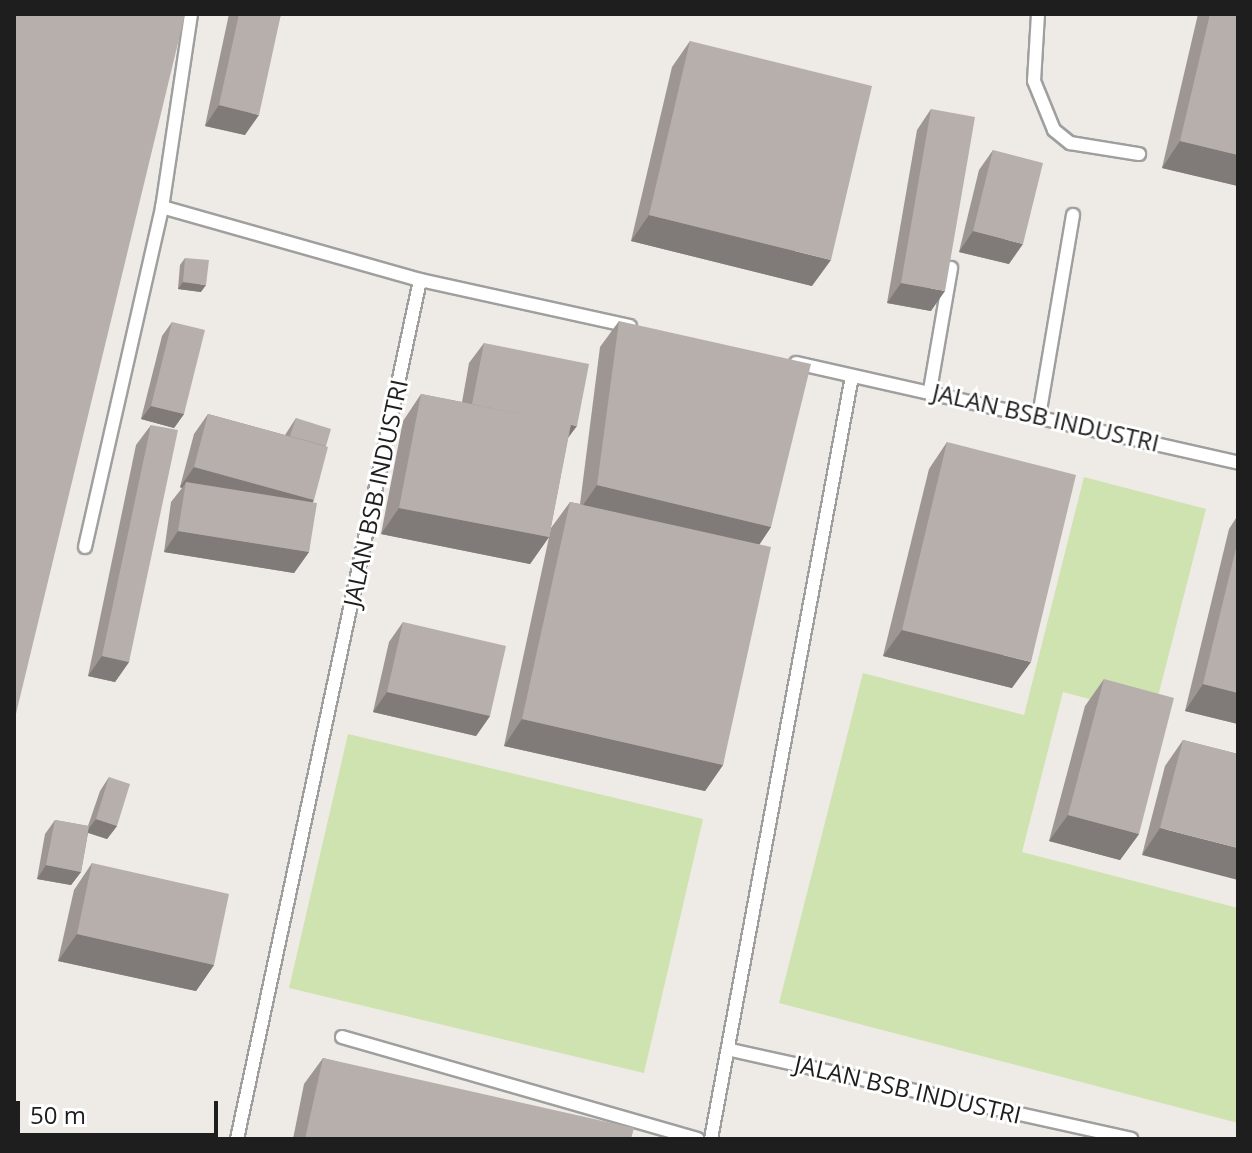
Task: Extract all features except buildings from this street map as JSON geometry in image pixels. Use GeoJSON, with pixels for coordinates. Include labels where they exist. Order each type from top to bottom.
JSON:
{"type":"FeatureCollection","features":[{"type":"Feature","properties":{"kind":"lane"},"geometry":{"type":"LineString","coordinates":[[85,547],[162,207],[191,14]]}},
{"type":"Feature","properties":{"kind":"lane"},"geometry":{"type":"LineString","coordinates":[[1038,14],[1034,81],[1054,130],[1070,143],[1139,154]]}},
{"type":"Feature","properties":{"kind":"lane"},"geometry":{"type":"LineString","coordinates":[[162,207],[420,280],[649,330]]}},
{"type":"Feature","properties":{"kind":"lane"},"geometry":{"type":"LineString","coordinates":[[1039,416],[1073,215]]}},
{"type":"Feature","properties":{"kind":"lane"},"geometry":{"type":"LineString","coordinates":[[930,390],[951,268]]}},
{"type":"Feature","properties":{"kind":"lane","name":"JALAN BSB INDUSTRI"},"geometry":{"type":"LineString","coordinates":[[237,1139],[420,280]]}},
{"type":"Feature","properties":{"kind":"lane","name":"JALAN BSB INDUSTRI"},"geometry":{"type":"LineString","coordinates":[[786,361],[930,390],[1238,463]]}},
{"type":"Feature","properties":{"kind":"lane"},"geometry":{"type":"LineString","coordinates":[[711,1139],[731,1050],[852,376]]}},
{"type":"Feature","properties":{"kind":"lane"},"geometry":{"type":"LineString","coordinates":[[342,1037],[698,1139]]}},
{"type":"Feature","properties":{"kind":"lane","name":"JALAN BSB INDUSTRI"},"geometry":{"type":"LineString","coordinates":[[731,1050],[1131,1139]]}},
{"type":"Feature","properties":{"kind":"green space"},"geometry":{"type":"Polygon","coordinates":[[[1084,477],[1206,509],[1153,716],[1063,692],[1022,852],[1238,908],[1238,1123],[779,1003],[863,673],[1024,715],[1084,477]]]}},
{"type":"Feature","properties":{"kind":"green space"},"geometry":{"type":"Polygon","coordinates":[[[348,734],[703,819],[644,1073],[289,988],[348,734]]]}}]}
